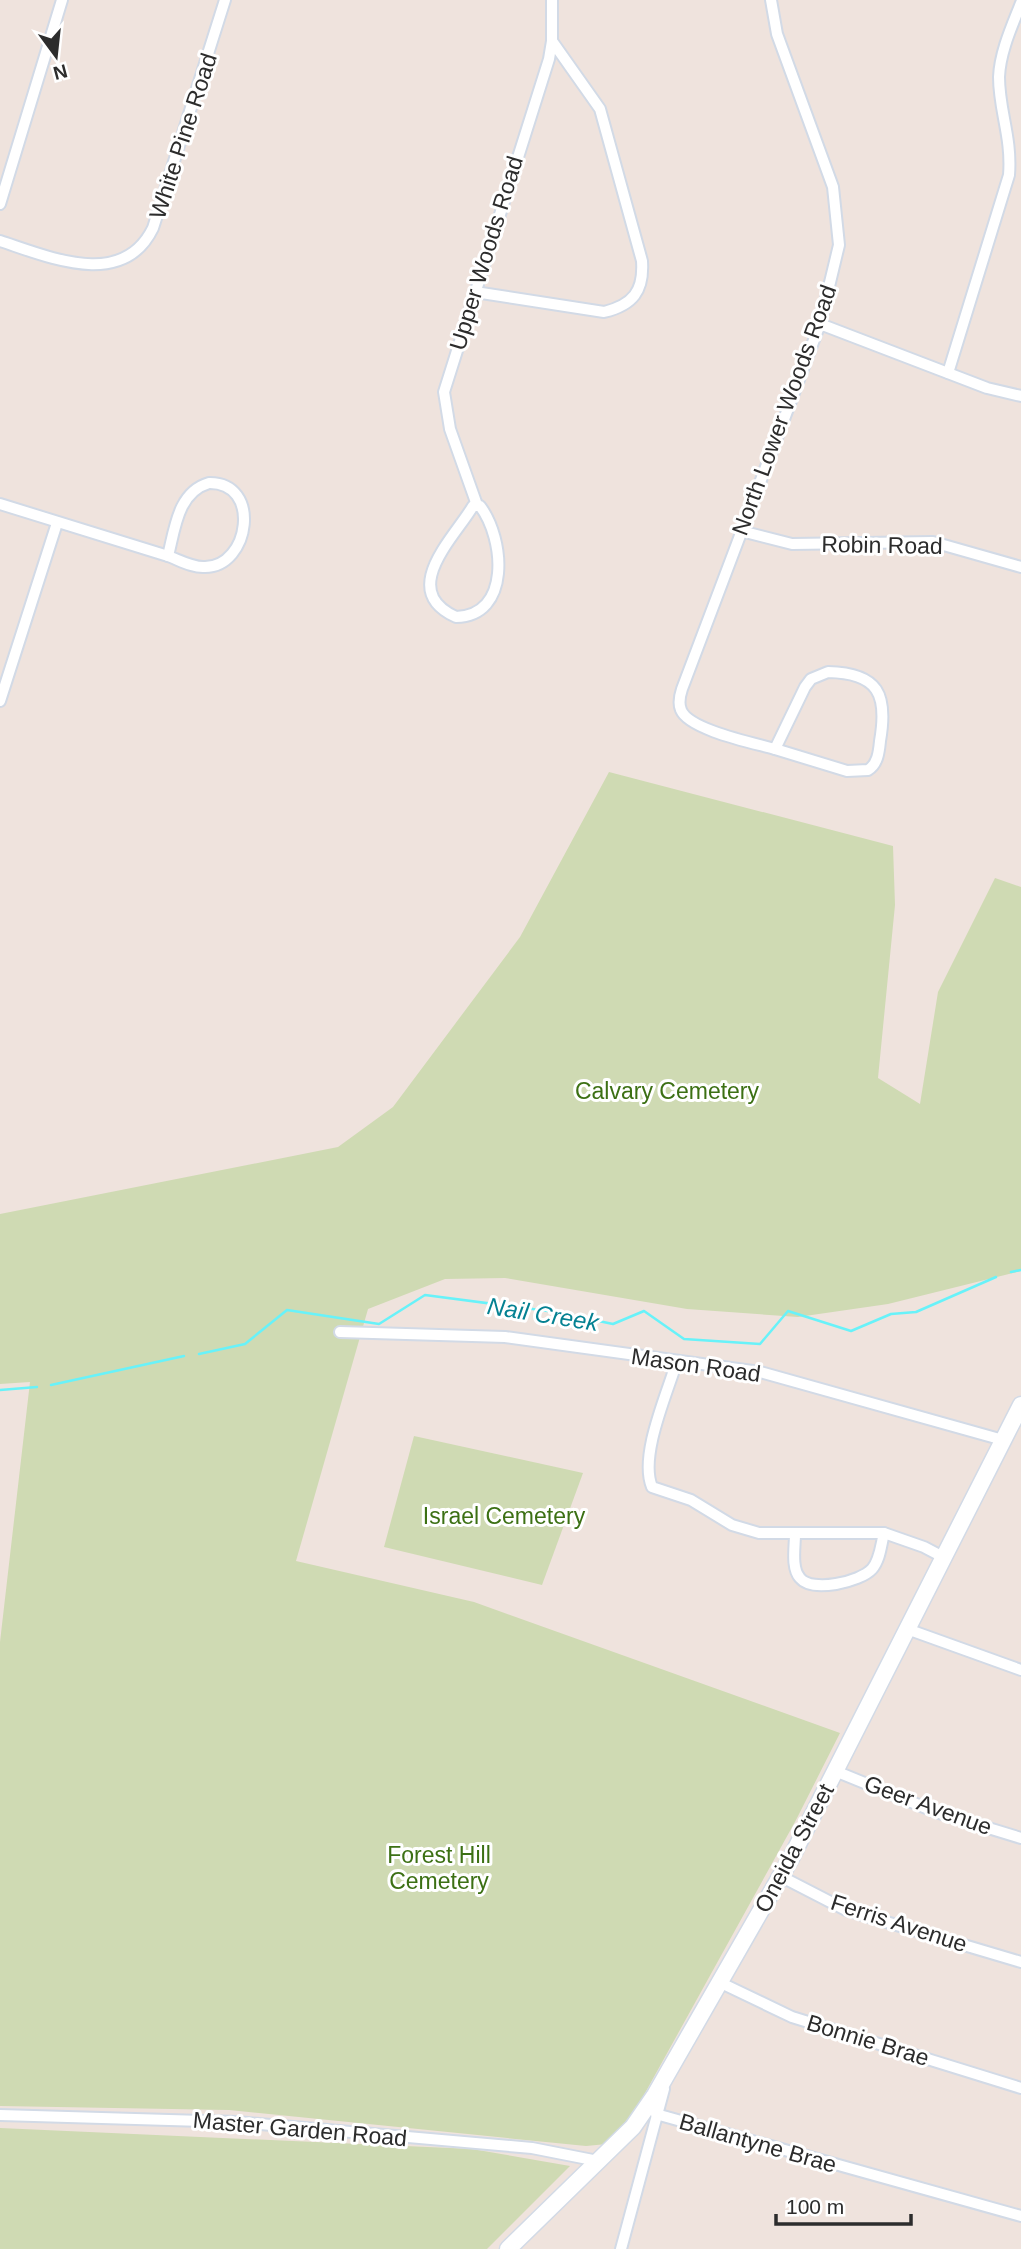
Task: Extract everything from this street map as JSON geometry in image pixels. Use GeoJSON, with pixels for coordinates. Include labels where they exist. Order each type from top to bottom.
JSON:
{"type":"FeatureCollection","features":[{"type":"Feature","properties":{"kind":"street"},"geometry":{"type":"LineString","coordinates":[[0,204],[62,0]]}},
{"type":"Feature","properties":{"kind":"street","name":"White Pine Road"},"geometry":{"type":"LineString","coordinates":[[0,241],[79,265],[117,261],[142,245],[153,228],[225,0]]}},
{"type":"Feature","properties":{"kind":"street","name":"Upper Woods Road"},"geometry":{"type":"LineString","coordinates":[[477,505],[444,546],[430,579],[436,601],[456,617],[480,612],[493,597],[497,583],[498,554],[483,510],[477,505],[443,401],[447,377],[552,41],[552,0]]}},
{"type":"Feature","properties":{"kind":"street","name":"North Lower Woods Road"},"geometry":{"type":"LineString","coordinates":[[771,0],[777,34],[819,145],[838,214],[837,260],[820,324],[680,696],[681,711],[693,722],[775,749]]}},
{"type":"Feature","properties":{"kind":"street"},"geometry":{"type":"LineString","coordinates":[[948,373],[1009,175],[1010,141],[999,76],[1005,48],[1021,4]]}},
{"type":"Feature","properties":{"kind":"street"},"geometry":{"type":"LineString","coordinates":[[475,292],[604,312],[624,307],[638,290],[643,272],[642,261],[607,129],[594,97],[552,41]]}},
{"type":"Feature","properties":{"kind":"street"},"geometry":{"type":"LineString","coordinates":[[820,324],[987,388],[1021,396]]}},
{"type":"Feature","properties":{"kind":"street"},"geometry":{"type":"LineString","coordinates":[[0,504],[204,568],[220,564],[232,555],[241,536],[245,516],[236,491],[218,483],[193,490],[184,501],[168,556]]}},
{"type":"Feature","properties":{"kind":"street"},"geometry":{"type":"LineString","coordinates":[[0,701],[57,523]]}},
{"type":"Feature","properties":{"kind":"street","name":"Robin Road"},"geometry":{"type":"LineString","coordinates":[[741,531],[792,544],[933,542],[1021,567]]}},
{"type":"Feature","properties":{"kind":"street"},"geometry":{"type":"LineString","coordinates":[[839,672],[854,676],[870,682],[880,693],[884,705],[881,737],[878,755],[868,771],[847,771],[775,749],[805,687],[820,674],[839,672]]}},
{"type":"Feature","properties":{"kind":"street","name":"Mason Road"},"geometry":{"type":"LineString","coordinates":[[340,1332],[505,1337],[785,1378],[1003,1440]]}},
{"type":"Feature","properties":{"kind":"street"},"geometry":{"type":"LineString","coordinates":[[677,1361],[649,1455],[646,1472],[652,1487],[691,1500],[743,1529],[759,1533],[884,1533],[915,1543],[943,1557]]}},
{"type":"Feature","properties":{"kind":"street","name":"Oneida Street"},"geometry":{"type":"LineString","coordinates":[[508,2249],[634,2127],[671,2067],[780,1876],[1021,1405]]}},
{"type":"Feature","properties":{"kind":"street"},"geometry":{"type":"LineString","coordinates":[[795,1534],[795,1567],[799,1577],[809,1583],[822,1585],[840,1584],[870,1572],[878,1559],[884,1533]]}},
{"type":"Feature","properties":{"kind":"street"},"geometry":{"type":"LineString","coordinates":[[907,1629],[1021,1670]]}},
{"type":"Feature","properties":{"kind":"street","name":"Geer Avenue"},"geometry":{"type":"LineString","coordinates":[[835,1771],[936,1812],[1021,1838]]}},
{"type":"Feature","properties":{"kind":"street","name":"Ferris Avenue"},"geometry":{"type":"LineString","coordinates":[[780,1876],[846,1910],[1021,1962]]}},
{"type":"Feature","properties":{"kind":"street","name":"Bonnie Brae"},"geometry":{"type":"LineString","coordinates":[[719,1982],[792,2017],[1021,2088]]}},
{"type":"Feature","properties":{"kind":"street"},"geometry":{"type":"LineString","coordinates":[[621,2249],[671,2067]]}},
{"type":"Feature","properties":{"kind":"street","name":"Ballantyne Brae"},"geometry":{"type":"LineString","coordinates":[[656,2114],[1021,2216]]}},
{"type":"Feature","properties":{"kind":"street","name":"Master Garden Road"},"geometry":{"type":"LineString","coordinates":[[0,2115],[237,2122],[532,2148],[598,2161]]}},
{"type":"Feature","properties":{"kind":"green space"},"geometry":{"type":"Polygon","coordinates":[[[609,772],[893,846],[895,905],[878,1078],[920,1104],[938,992],[995,878],[1021,887],[1021,1271],[888,1304],[798,1317],[687,1309],[505,1278],[445,1279],[368,1309],[296,1561],[474,1602],[840,1733],[796,1820],[634,2113],[607,2144],[586,2146],[229,2110],[0,2106],[0,1642],[30,1382],[0,1384],[0,1214],[338,1147],[393,1107],[520,937],[609,772]]]}},
{"type":"Feature","properties":{"kind":"green space","name":"Israel Cemetery"},"geometry":{"type":"Polygon","coordinates":[[[414,1436],[583,1473],[542,1585],[384,1547],[414,1436]]]}},
{"type":"Feature","properties":{"kind":"green space"},"geometry":{"type":"Polygon","coordinates":[[[0,2128],[472,2149],[570,2166],[487,2249],[0,2249],[0,2128]]]}},
{"type":"Feature","properties":{"kind":"waterway","name":"Nail Creek"},"geometry":{"type":"LineString","coordinates":[[1011,1272],[1021,1270]]}},
{"type":"Feature","properties":{"kind":"waterway","name":"Nail Creek"},"geometry":{"type":"LineString","coordinates":[[199,1354],[245,1344],[287,1310],[379,1324],[425,1295],[555,1312],[613,1324],[644,1311],[684,1339],[760,1344],[788,1311],[851,1331],[891,1314],[916,1312],[996,1277]]}},
{"type":"Feature","properties":{"kind":"waterway","name":"Nail Creek"},"geometry":{"type":"LineString","coordinates":[[51,1385],[184,1356]]}},
{"type":"Feature","properties":{"kind":"waterway","name":"Nail Creek"},"geometry":{"type":"LineString","coordinates":[[0,1390],[37,1387]]}},
{"type":"Feature","properties":{"kind":"park label","name":"Calvary Cemetery"},"geometry":{"type":"Point","coordinates":[667,1091]}},
{"type":"Feature","properties":{"kind":"park label","name":"Forest Hill Cemetery"},"geometry":{"type":"Point","coordinates":[439,1868]}}]}
